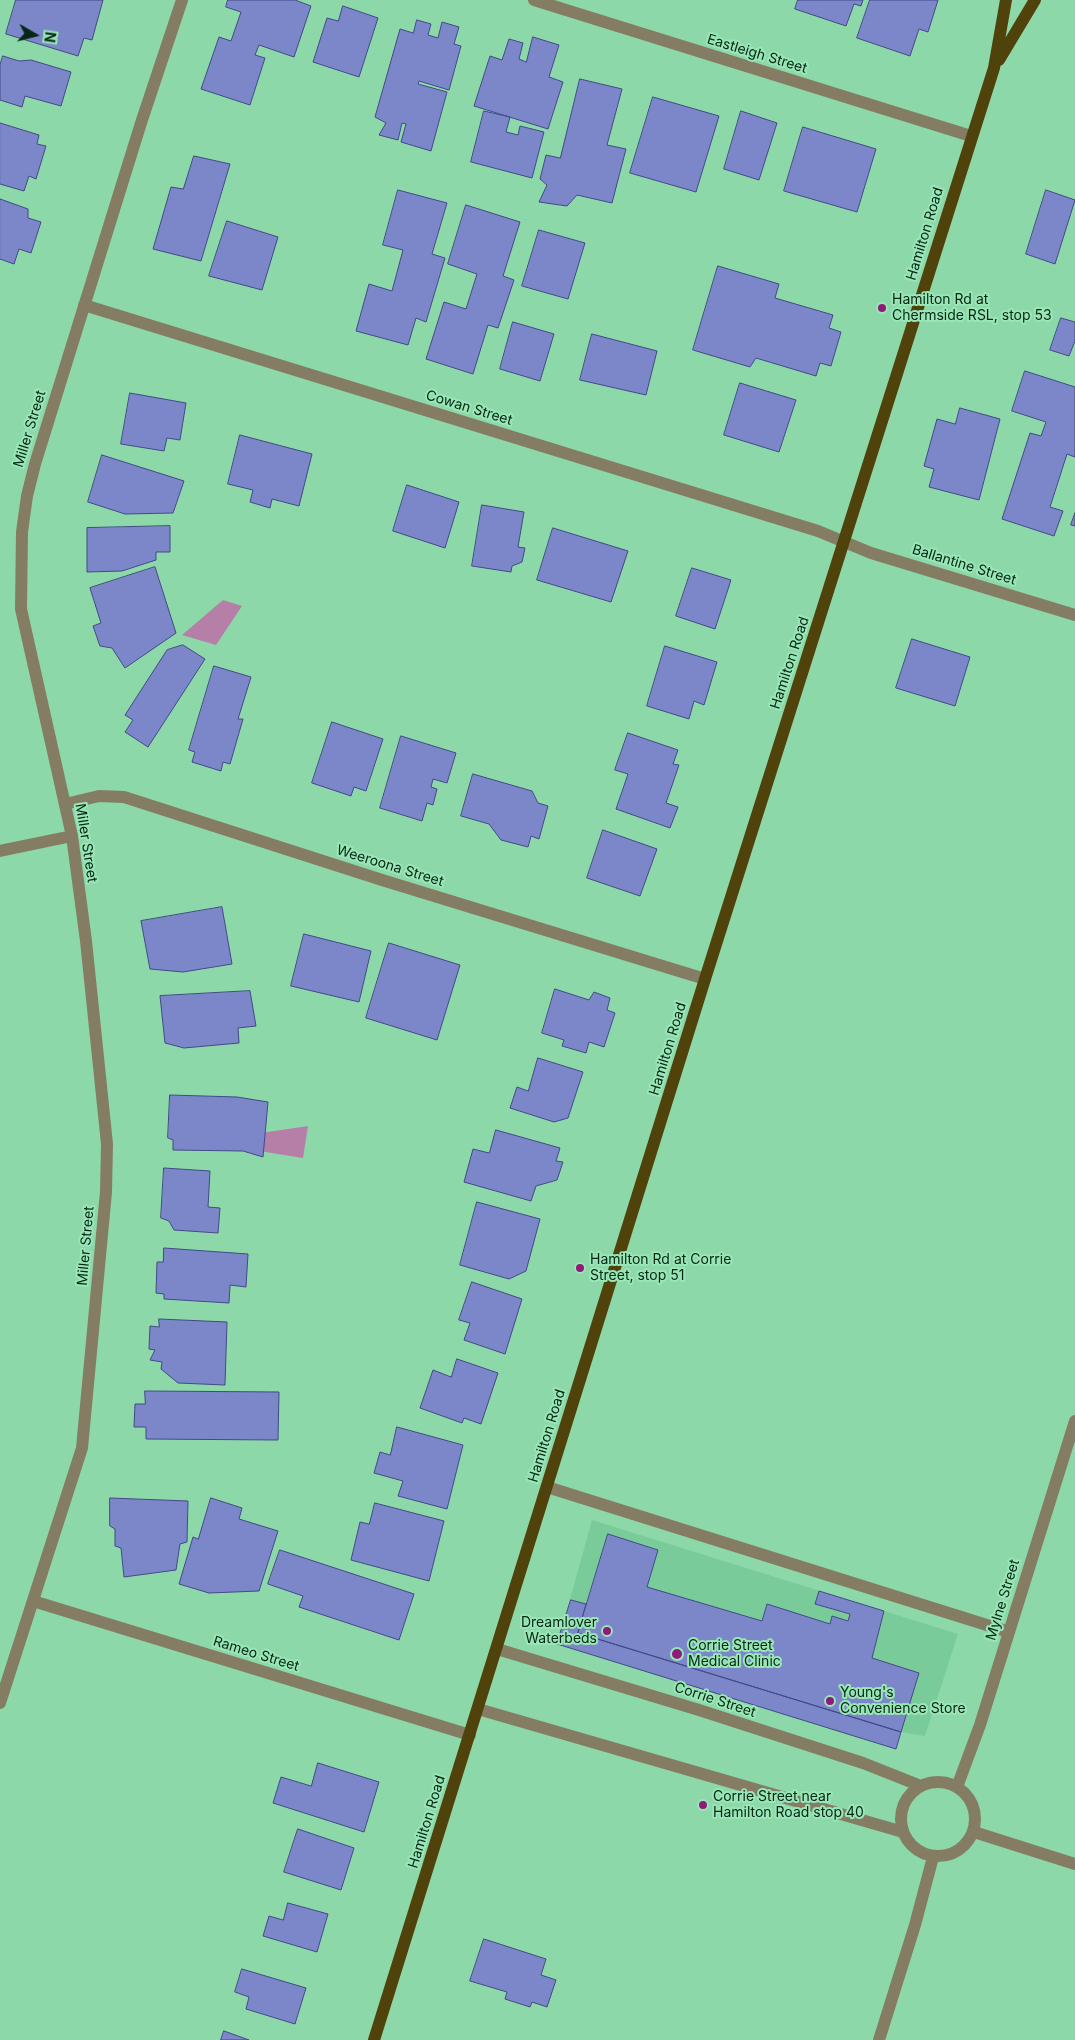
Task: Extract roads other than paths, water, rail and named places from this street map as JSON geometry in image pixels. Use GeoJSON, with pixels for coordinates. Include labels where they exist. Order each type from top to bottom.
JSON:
{"type":"FeatureCollection","features":[{"type":"Feature","properties":{"kind":"main road","name":"Hamilton Road"},"geometry":{"type":"LineString","coordinates":[[374,2040],[706,979],[994,68],[1006,0]]}},
{"type":"Feature","properties":{"kind":"main road","name":"Hamilton Road"},"geometry":{"type":"LineString","coordinates":[[994,68],[1035,0]]}},
{"type":"Feature","properties":{"kind":"street","name":"Miller Street"},"geometry":{"type":"LineString","coordinates":[[0,1703],[82,1448],[106,1192],[107,1144],[104,1102],[72,836],[25,632],[20,583],[27,496],[84,305],[182,0]]}},
{"type":"Feature","properties":{"kind":"street","name":"Eastleigh Street"},"geometry":{"type":"LineString","coordinates":[[534,0],[972,136]]}},
{"type":"Feature","properties":{"kind":"street","name":"Cowan Street"},"geometry":{"type":"LineString","coordinates":[[84,305],[818,531],[844,542]]}},
{"type":"Feature","properties":{"kind":"street","name":"Ballantine Street"},"geometry":{"type":"LineString","coordinates":[[844,542],[871,553],[1075,615]]}},
{"type":"Feature","properties":{"kind":"street","name":"Weeroona Street"},"geometry":{"type":"LineString","coordinates":[[65,804],[99,796],[124,796],[392,883],[706,979]]}},
{"type":"Feature","properties":{"kind":"street"},"geometry":{"type":"LineString","coordinates":[[0,850],[72,836]]}},
{"type":"Feature","properties":{"kind":"street","name":"Mylne Street"},"geometry":{"type":"LineString","coordinates":[[957,1787],[1009,1632],[1075,1421]]}},
{"type":"Feature","properties":{"kind":"street"},"geometry":{"type":"LineString","coordinates":[[547,1488],[1009,1632]]}},
{"type":"Feature","properties":{"kind":"street","name":"Rameo Street"},"geometry":{"type":"LineString","coordinates":[[34,1601],[470,1735]]}},
{"type":"Feature","properties":{"kind":"street","name":"Corrie Street"},"geometry":{"type":"LineString","coordinates":[[497,1649],[680,1704],[863,1763],[921,1786]]}},
{"type":"Feature","properties":{"kind":"street"},"geometry":{"type":"LineString","coordinates":[[478,1709],[903,1832]]}},
{"type":"Feature","properties":{"kind":"street"},"geometry":{"type":"LineString","coordinates":[[940,1782],[957,1787],[968,1795],[974,1807],[976,1819],[974,1832],[968,1843],[958,1851],[946,1856],[933,1856],[915,1849],[903,1832],[902,1811],[906,1801],[921,1786],[940,1782]]}},
{"type":"Feature","properties":{"kind":"street"},"geometry":{"type":"LineString","coordinates":[[974,1832],[1075,1864]]}},
{"type":"Feature","properties":{"kind":"street"},"geometry":{"type":"LineString","coordinates":[[879,2040],[915,1925],[933,1856]]}},
{"type":"Feature","properties":{"kind":"place","name":"Hamilton Rd at Chermside RSL, stop 53"},"geometry":{"type":"Point","coordinates":[882,308]}},
{"type":"Feature","properties":{"kind":"place","name":"Hamilton Rd at Corrie Street, stop 51"},"geometry":{"type":"Point","coordinates":[580,1268]}},
{"type":"Feature","properties":{"kind":"place","name":"Dreamlover Waterbeds"},"geometry":{"type":"Point","coordinates":[607,1631]}},
{"type":"Feature","properties":{"kind":"place","name":"Corrie Street Medical Clinic"},"geometry":{"type":"Point","coordinates":[677,1654]}},
{"type":"Feature","properties":{"kind":"place","name":"Young's Convenience Store"},"geometry":{"type":"Point","coordinates":[830,1701]}},
{"type":"Feature","properties":{"kind":"place","name":"Corrie Street near Hamilton Road stop 40"},"geometry":{"type":"Point","coordinates":[703,1805]}}]}
